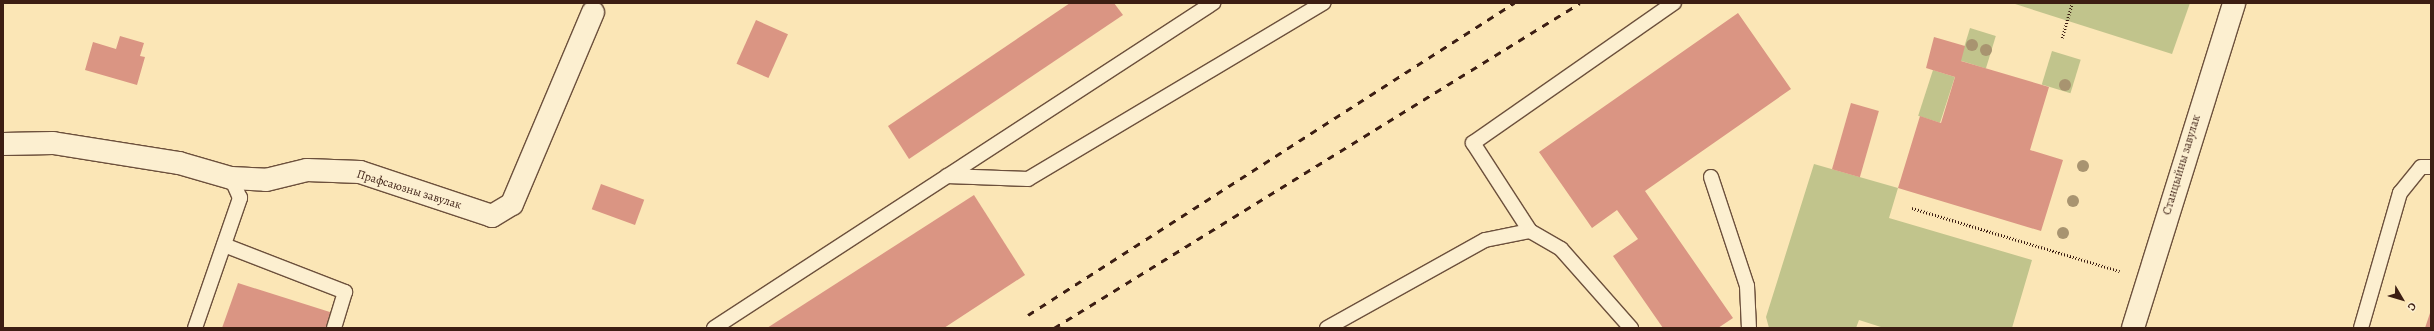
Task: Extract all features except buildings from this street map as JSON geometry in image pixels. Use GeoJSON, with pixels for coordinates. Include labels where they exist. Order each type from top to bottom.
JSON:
{"type":"FeatureCollection","features":[{"type":"Feature","properties":{"kind":"street","name":"Станцыйны завулак"},"geometry":{"type":"LineString","coordinates":[[2134,328],[2147,280],[2234,3]]}},
{"type":"Feature","properties":{"kind":"street","name":"Прафсаюзны завулак"},"geometry":{"type":"LineString","coordinates":[[3,144],[53,143],[179,163],[230,178],[266,180],[307,170],[360,172],[492,216],[512,204],[593,12]]}},
{"type":"Feature","properties":{"kind":"lane"},"geometry":{"type":"LineString","coordinates":[[714,328],[1213,3]]}},
{"type":"Feature","properties":{"kind":"lane"},"geometry":{"type":"LineString","coordinates":[[947,176],[1028,179],[1323,3]]}},
{"type":"Feature","properties":{"kind":"lane"},"geometry":{"type":"LineString","coordinates":[[1631,328],[1561,248],[1530,231],[1473,143],[1674,3]]}},
{"type":"Feature","properties":{"kind":"lane"},"geometry":{"type":"LineString","coordinates":[[2361,328],[2400,192],[2421,167],[2431,167]]}},
{"type":"Feature","properties":{"kind":"lane"},"geometry":{"type":"LineString","coordinates":[[1711,177],[1747,286],[1749,328]]}},
{"type":"Feature","properties":{"kind":"lane"},"geometry":{"type":"LineString","coordinates":[[195,328],[240,198],[230,178]]}},
{"type":"Feature","properties":{"kind":"lane"},"geometry":{"type":"LineString","coordinates":[[1326,328],[1485,240],[1530,231]]}},
{"type":"Feature","properties":{"kind":"lane"},"geometry":{"type":"LineString","coordinates":[[224,245],[345,292],[334,328]]}},
{"type":"Feature","properties":{"kind":"path"},"geometry":{"type":"LineString","coordinates":[[2062,38],[2072,3]]}},
{"type":"Feature","properties":{"kind":"path"},"geometry":{"type":"LineString","coordinates":[[1912,208],[2147,280]]}},
{"type":"Feature","properties":{"kind":"green space"},"geometry":{"type":"Polygon","coordinates":[[[2012,3],[2190,3],[2172,54],[2012,3]]]}},
{"type":"Feature","properties":{"kind":"green space"},"geometry":{"type":"Polygon","coordinates":[[[1970,28],[1996,36],[1986,68],[1960,61],[1970,28]]]}},
{"type":"Feature","properties":{"kind":"green space"},"geometry":{"type":"Polygon","coordinates":[[[2052,51],[2081,60],[2070,93],[2042,84],[2052,51]]]}},
{"type":"Feature","properties":{"kind":"green space"},"geometry":{"type":"Polygon","coordinates":[[[1933,70],[1955,77],[1940,123],[1918,116],[1933,70]]]}},
{"type":"Feature","properties":{"kind":"green space"},"geometry":{"type":"Polygon","coordinates":[[[1814,164],[1898,188],[1889,218],[2032,260],[2012,328],[1884,328],[1859,320],[1856,328],[1769,328],[1766,317],[1814,164]]]}},
{"type":"Feature","properties":{"kind":"railway"},"geometry":{"type":"LineString","coordinates":[[1028,315],[1514,3]]}},
{"type":"Feature","properties":{"kind":"railway"},"geometry":{"type":"LineString","coordinates":[[1054,328],[1580,3]]}}]}
